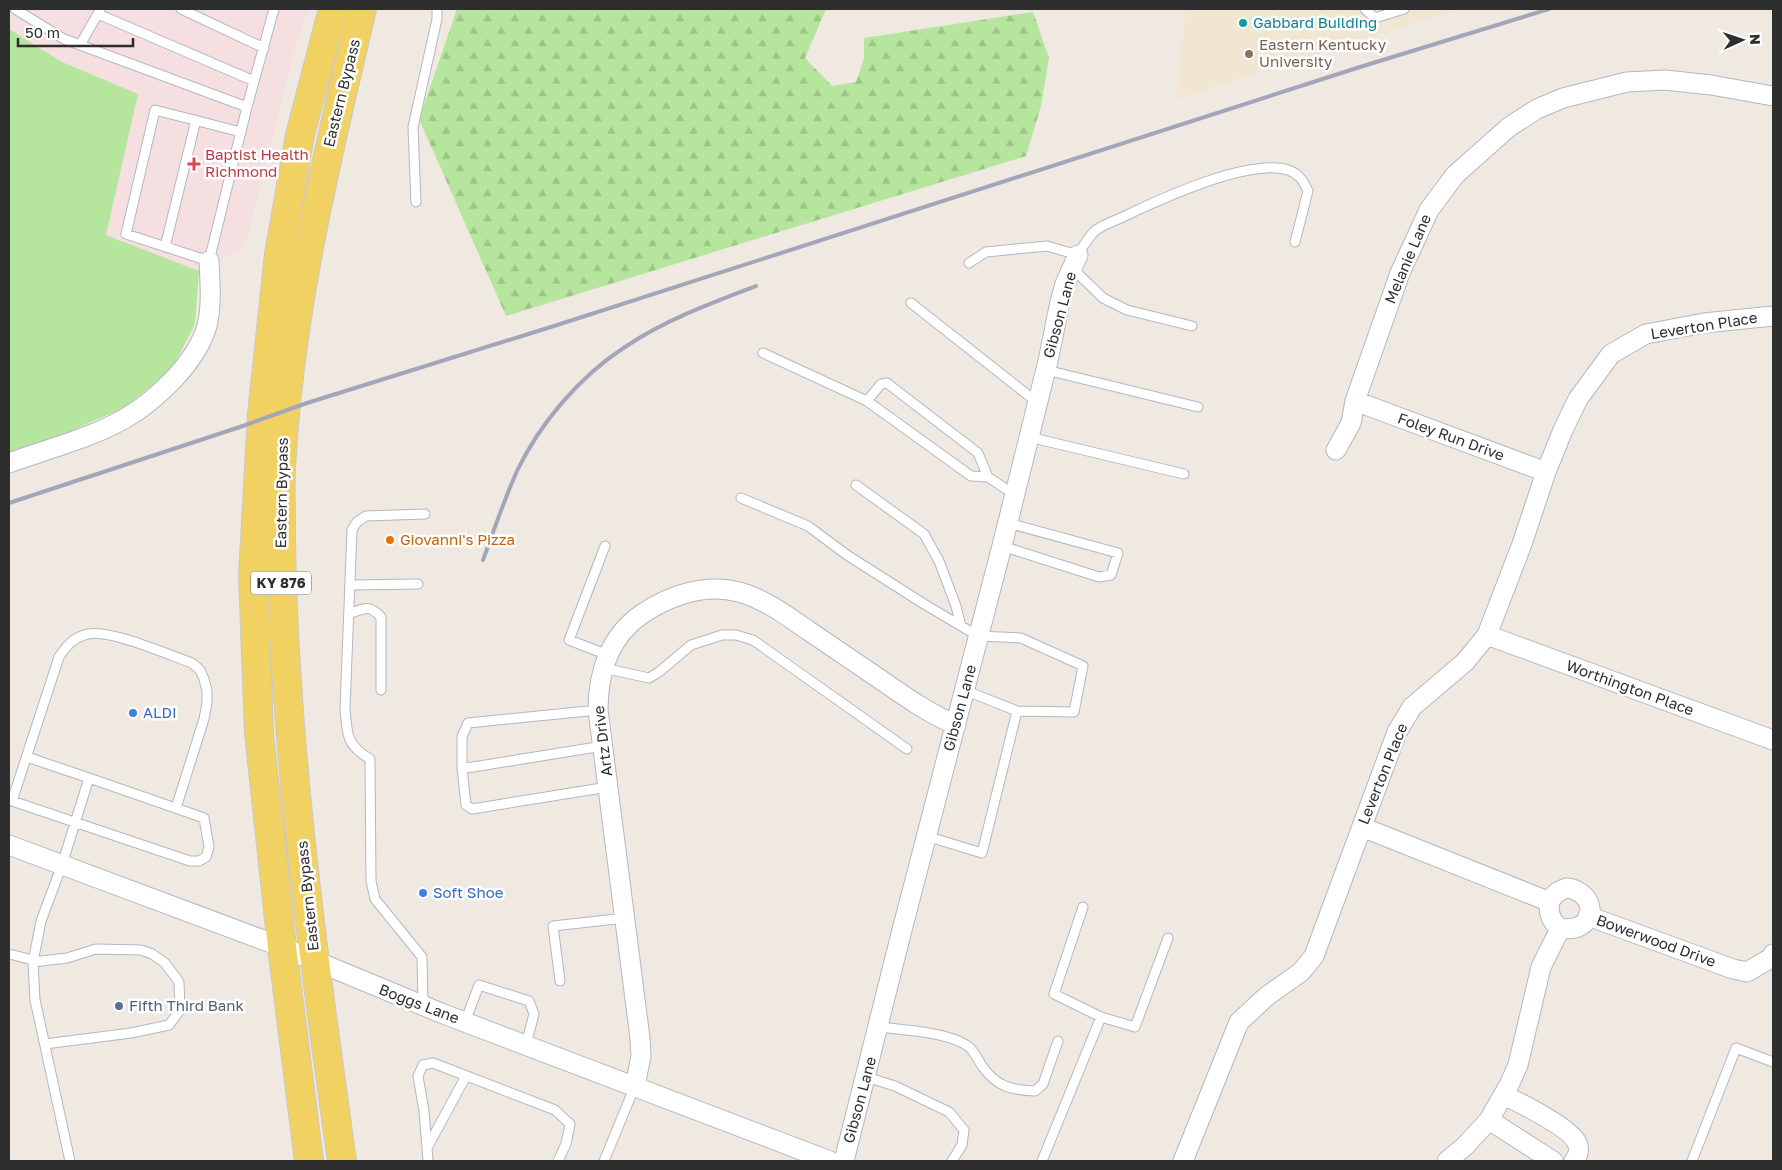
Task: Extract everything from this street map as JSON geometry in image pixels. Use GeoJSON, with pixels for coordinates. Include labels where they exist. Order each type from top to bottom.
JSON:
{"type":"FeatureCollection","features":[{"type":"Feature","properties":{"kind":"main road","name":"Eastern Bypass"},"geometry":{"type":"LineString","coordinates":[[309,1161],[282,947],[258,724],[253,575],[262,414],[280,254],[298,144],[333,9]]}},
{"type":"Feature","properties":{"kind":"main road","name":"Eastern Bypass"},"geometry":{"type":"LineString","coordinates":[[342,1161],[315,962],[290,737],[281,589],[280,471],[286,392],[303,271],[328,150],[362,9]]}},
{"type":"Feature","properties":{"kind":"street","name":"Melanie Lane"},"geometry":{"type":"LineString","coordinates":[[1336,450],[1351,423],[1355,401],[1400,273],[1429,210],[1455,174],[1509,127],[1537,109],[1563,98],[1627,82],[1674,81],[1711,85],[1773,96]]}},
{"type":"Feature","properties":{"kind":"street"},"geometry":{"type":"LineString","coordinates":[[9,463],[113,425],[144,406],[170,383],[193,357],[207,325],[210,296],[209,261]]}},
{"type":"Feature","properties":{"kind":"street","name":"Gibson Lane"},"geometry":{"type":"LineString","coordinates":[[844,1161],[1008,523],[1046,370],[1060,302],[1075,262]]}},
{"type":"Feature","properties":{"kind":"street","name":"Leverton Place"},"geometry":{"type":"LineString","coordinates":[[1183,1161],[1240,1022],[1267,996],[1301,972],[1314,956],[1397,732],[1412,707],[1465,662],[1487,635],[1522,544],[1546,472],[1578,398],[1611,354],[1646,334],[1704,323],[1773,316]]}},
{"type":"Feature","properties":{"kind":"street","name":"Foley Run Drive"},"geometry":{"type":"LineString","coordinates":[[1355,401],[1546,472]]}},
{"type":"Feature","properties":{"kind":"street","name":"Artz Drive"},"geometry":{"type":"LineString","coordinates":[[635,1086],[641,1056],[640,1038],[598,710],[598,693],[606,661],[624,630],[637,618],[668,599],[686,593],[704,590],[738,592],[768,604],[934,715],[956,725]]}},
{"type":"Feature","properties":{"kind":"street","name":"Worthington Place"},"geometry":{"type":"LineString","coordinates":[[1487,635],[1773,740]]}},
{"type":"Feature","properties":{"kind":"street"},"geometry":{"type":"LineString","coordinates":[[1362,827],[1550,902]]}},
{"type":"Feature","properties":{"kind":"street","name":"Boggs Lane"},"geometry":{"type":"LineString","coordinates":[[9,845],[282,947],[465,1022],[830,1161]]}},
{"type":"Feature","properties":{"kind":"street"},"geometry":{"type":"LineString","coordinates":[[1447,1161],[1465,1146],[1489,1120],[1504,1095],[1518,1065],[1541,967],[1560,928],[1551,918],[1550,902],[1560,890],[1567,888],[1579,891],[1588,900],[1590,906],[1588,916]]}},
{"type":"Feature","properties":{"kind":"street","name":"Bowerwood Drive"},"geometry":{"type":"LineString","coordinates":[[1560,928],[1580,926],[1588,916],[1733,969],[1747,972],[1771,958],[1773,954]]}},
{"type":"Feature","properties":{"kind":"street"},"geometry":{"type":"LineString","coordinates":[[1504,1095],[1534,1111],[1569,1134],[1578,1145],[1578,1154],[1574,1161]]}},
{"type":"Feature","properties":{"kind":"street"},"geometry":{"type":"LineString","coordinates":[[1489,1120],[1553,1161]]}},
{"type":"Feature","properties":{"kind":"lane"},"geometry":{"type":"LineString","coordinates":[[16,9],[64,39],[247,107]]}},
{"type":"Feature","properties":{"kind":"lane"},"geometry":{"type":"LineString","coordinates":[[181,9],[264,48]]}},
{"type":"Feature","properties":{"kind":"lane"},"geometry":{"type":"LineString","coordinates":[[241,132],[155,110],[126,234],[209,261],[241,132],[247,107],[274,9]]}},
{"type":"Feature","properties":{"kind":"lane"},"geometry":{"type":"LineString","coordinates":[[416,202],[413,127],[437,19],[437,9]]}},
{"type":"Feature","properties":{"kind":"lane"},"geometry":{"type":"LineString","coordinates":[[1365,9],[1375,18],[1404,9]]}},
{"type":"Feature","properties":{"kind":"lane"},"geometry":{"type":"LineString","coordinates":[[80,45],[99,11],[254,81]]}},
{"type":"Feature","properties":{"kind":"lane"},"geometry":{"type":"LineString","coordinates":[[165,247],[196,120]]}},
{"type":"Feature","properties":{"kind":"lane"},"geometry":{"type":"LineString","coordinates":[[1075,262],[1086,240],[1097,230],[1170,194],[1245,170],[1268,168],[1288,170],[1302,177],[1308,190],[1295,242]]}},
{"type":"Feature","properties":{"kind":"lane"},"geometry":{"type":"LineString","coordinates":[[969,263],[986,252],[1047,246],[1075,262],[1103,298],[1127,310],[1192,326]]}},
{"type":"Feature","properties":{"kind":"lane"},"geometry":{"type":"LineString","coordinates":[[911,303],[1038,403]]}},
{"type":"Feature","properties":{"kind":"lane"},"geometry":{"type":"LineString","coordinates":[[763,353],[867,401],[971,476],[988,477],[1015,495]]}},
{"type":"Feature","properties":{"kind":"lane"},"geometry":{"type":"LineString","coordinates":[[1046,370],[1198,407]]}},
{"type":"Feature","properties":{"kind":"lane"},"geometry":{"type":"LineString","coordinates":[[867,401],[881,384],[887,383],[978,453],[988,477]]}},
{"type":"Feature","properties":{"kind":"lane"},"geometry":{"type":"LineString","coordinates":[[1029,438],[1184,474]]}},
{"type":"Feature","properties":{"kind":"lane"},"geometry":{"type":"LineString","coordinates":[[856,485],[924,534],[940,561],[961,626]]}},
{"type":"Feature","properties":{"kind":"lane"},"geometry":{"type":"LineString","coordinates":[[741,498],[808,526],[847,555],[978,636],[1021,638],[1083,666],[1074,712],[1017,711],[964,690]]}},
{"type":"Feature","properties":{"kind":"lane"},"geometry":{"type":"LineString","coordinates":[[423,1005],[422,957],[375,899],[371,881],[370,759],[353,747],[346,731],[345,708],[352,530],[357,522],[366,516],[425,514]]}},
{"type":"Feature","properties":{"kind":"lane"},"geometry":{"type":"LineString","coordinates":[[1002,546],[1099,577],[1111,575],[1118,554],[1008,523]]}},
{"type":"Feature","properties":{"kind":"lane"},"geometry":{"type":"LineString","coordinates":[[605,546],[569,640],[606,661],[649,678],[659,672],[690,645],[722,635],[736,635],[753,640],[907,749]]}},
{"type":"Feature","properties":{"kind":"lane"},"geometry":{"type":"LineString","coordinates":[[350,585],[418,584]]}},
{"type":"Feature","properties":{"kind":"lane"},"geometry":{"type":"LineString","coordinates":[[349,614],[366,608],[374,609],[382,617],[381,690]]}},
{"type":"Feature","properties":{"kind":"lane"},"geometry":{"type":"LineString","coordinates":[[27,757],[204,818],[209,847],[206,857],[199,861],[190,861],[12,800],[59,657],[67,644],[78,637],[90,634],[116,636],[192,663],[200,670],[204,679],[207,691],[204,719],[176,808]]}},
{"type":"Feature","properties":{"kind":"lane"},"geometry":{"type":"LineString","coordinates":[[598,710],[468,723],[462,737],[462,768],[466,805],[472,809],[608,787]]}},
{"type":"Feature","properties":{"kind":"lane"},"geometry":{"type":"LineString","coordinates":[[926,836],[982,853],[1017,711]]}},
{"type":"Feature","properties":{"kind":"lane"},"geometry":{"type":"LineString","coordinates":[[462,768],[473,768],[603,746]]}},
{"type":"Feature","properties":{"kind":"lane"},"geometry":{"type":"LineString","coordinates":[[70,1161],[35,1000],[33,961],[41,921],[62,865],[89,778]]}},
{"type":"Feature","properties":{"kind":"lane"},"geometry":{"type":"LineString","coordinates":[[1083,907],[1054,994],[1101,1017],[1135,1027],[1168,938]]}},
{"type":"Feature","properties":{"kind":"lane"},"geometry":{"type":"LineString","coordinates":[[560,981],[553,926],[625,918]]}},
{"type":"Feature","properties":{"kind":"lane"},"geometry":{"type":"LineString","coordinates":[[9,954],[33,961],[67,958],[96,949],[141,950],[152,954],[165,963],[178,982],[180,1010],[168,1025],[131,1033],[45,1044]]}},
{"type":"Feature","properties":{"kind":"lane"},"geometry":{"type":"LineString","coordinates":[[465,1022],[479,985],[529,1001],[534,1014],[526,1045]]}},
{"type":"Feature","properties":{"kind":"lane"},"geometry":{"type":"LineString","coordinates":[[1042,1161],[1101,1017]]}},
{"type":"Feature","properties":{"kind":"lane"},"geometry":{"type":"LineString","coordinates":[[879,1027],[950,1037],[970,1047],[996,1082],[1015,1090],[1035,1091],[1043,1084],[1058,1041]]}},
{"type":"Feature","properties":{"kind":"lane"},"geometry":{"type":"LineString","coordinates":[[1692,1161],[1736,1048],[1773,1062]]}},
{"type":"Feature","properties":{"kind":"lane"},"geometry":{"type":"LineString","coordinates":[[428,1161],[424,1111],[418,1076],[423,1065],[433,1063],[555,1110],[570,1124],[566,1144],[558,1161]]}},
{"type":"Feature","properties":{"kind":"lane"},"geometry":{"type":"LineString","coordinates":[[427,1148],[466,1076]]}},
{"type":"Feature","properties":{"kind":"lane"},"geometry":{"type":"LineString","coordinates":[[866,1077],[895,1086],[949,1112],[964,1130],[962,1145],[952,1161]]}},
{"type":"Feature","properties":{"kind":"lane"},"geometry":{"type":"LineString","coordinates":[[604,1161],[635,1086]]}},
{"type":"Feature","properties":{"kind":"shaded area","name":"Baptist Health Richmond"},"geometry":{"type":"Polygon","coordinates":[[[9,9],[308,9],[293,56],[245,247],[199,271],[106,235],[138,94],[62,62],[9,29],[9,9]]]}},
{"type":"Feature","properties":{"kind":"shaded area","name":"Eastern Kentucky University"},"geometry":{"type":"Polygon","coordinates":[[[1186,9],[1459,9],[1176,99],[1186,9]]]}},
{"type":"Feature","properties":{"kind":"green space"},"geometry":{"type":"Polygon","coordinates":[[[457,9],[826,9],[805,58],[832,86],[856,82],[864,58],[864,38],[1033,12],[1049,58],[1041,106],[1026,156],[506,316],[419,119],[457,9]]]}},
{"type":"Feature","properties":{"kind":"green space"},"geometry":{"type":"Polygon","coordinates":[[[9,29],[62,62],[138,94],[106,235],[199,271],[195,324],[172,369],[125,407],[64,434],[9,453],[9,29]]]}},
{"type":"Feature","properties":{"kind":"railway"},"geometry":{"type":"LineString","coordinates":[[9,503],[307,403],[554,326],[1360,67],[1549,9]]}},
{"type":"Feature","properties":{"kind":"railway"},"geometry":{"type":"LineString","coordinates":[[483,560],[508,493],[526,453],[549,418],[577,386],[608,359],[656,328],[756,286]]}},
{"type":"Feature","properties":{"kind":"place","name":"Gabbard Building"},"geometry":{"type":"Point","coordinates":[1243,23]}},
{"type":"Feature","properties":{"kind":"place","name":"Eastern Kentucky University"},"geometry":{"type":"Point","coordinates":[1249,54]}},
{"type":"Feature","properties":{"kind":"place","name":"Baptist Health Richmond"},"geometry":{"type":"Point","coordinates":[194,164]}},
{"type":"Feature","properties":{"kind":"place","name":"Giovanni's Pizza"},"geometry":{"type":"Point","coordinates":[390,540]}},
{"type":"Feature","properties":{"kind":"place","name":"ALDI"},"geometry":{"type":"Point","coordinates":[133,713]}},
{"type":"Feature","properties":{"kind":"place","name":"Soft Shoe"},"geometry":{"type":"Point","coordinates":[423,893]}},
{"type":"Feature","properties":{"kind":"place","name":"Fifth Third Bank"},"geometry":{"type":"Point","coordinates":[119,1006]}}]}
